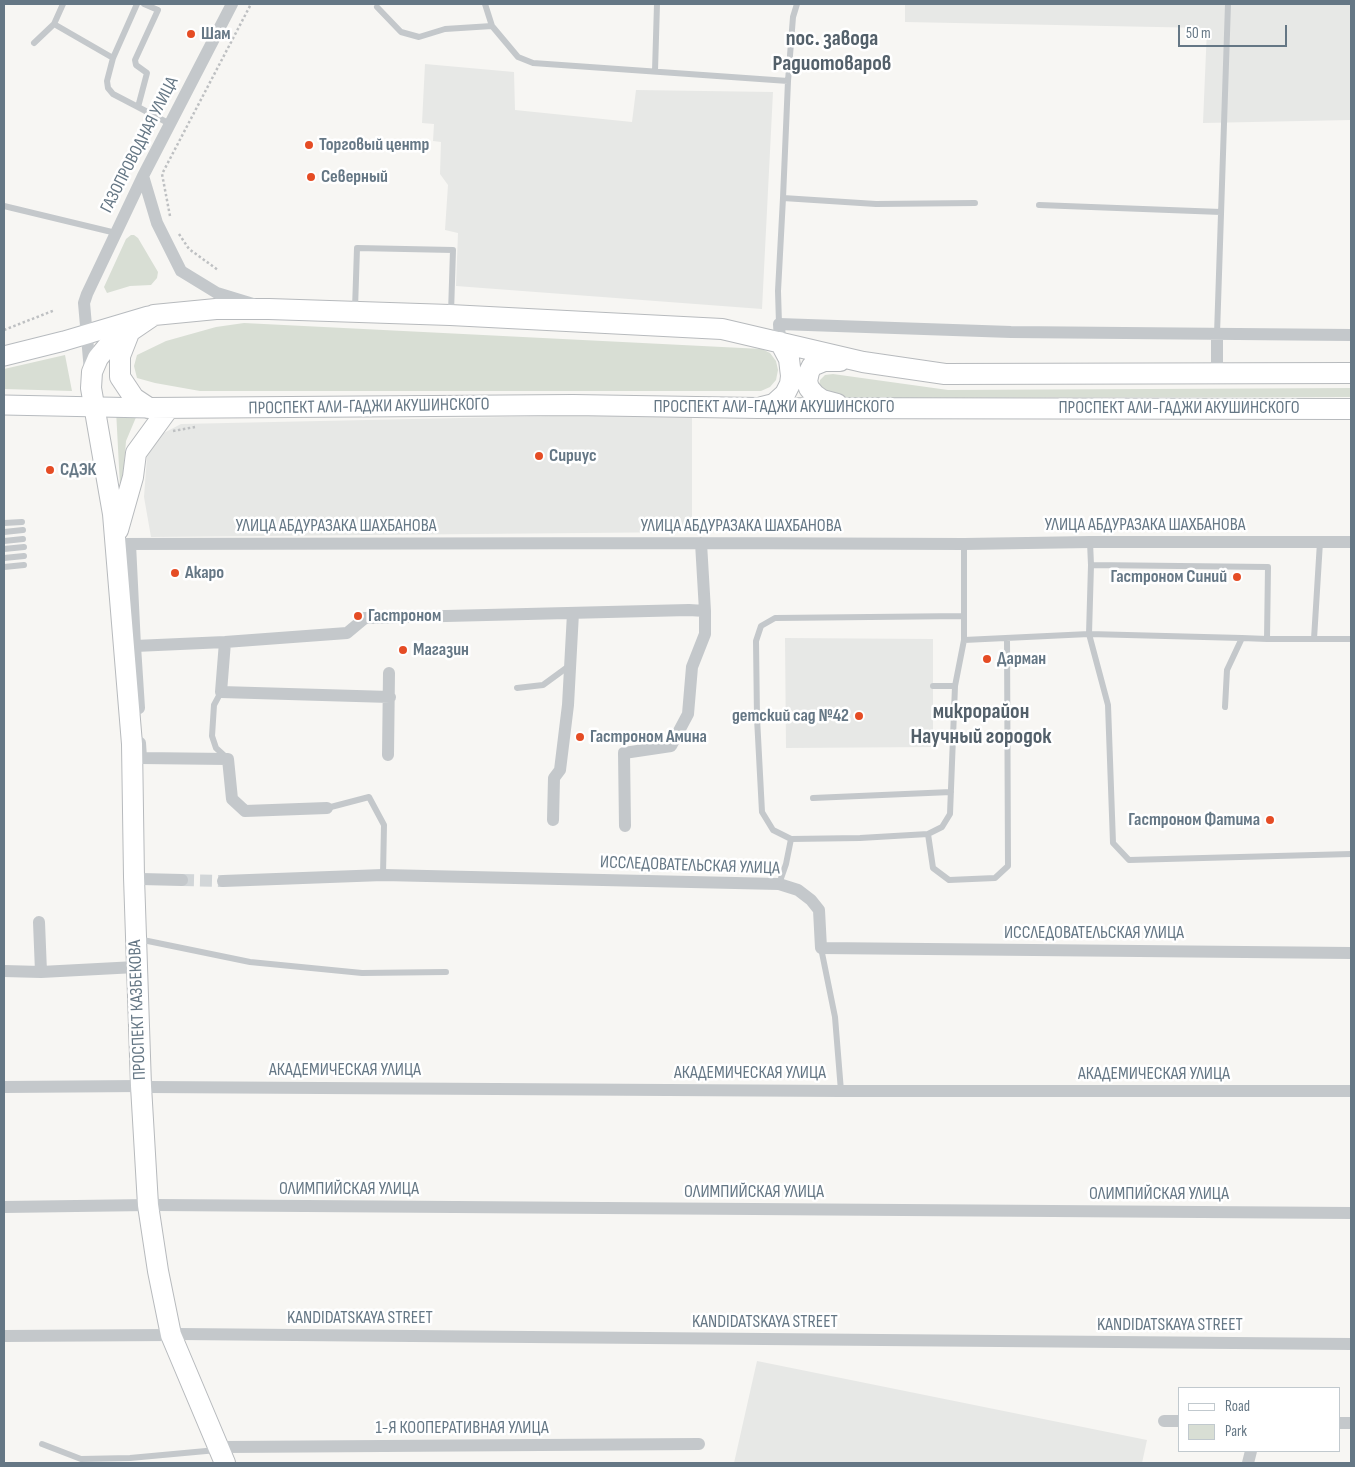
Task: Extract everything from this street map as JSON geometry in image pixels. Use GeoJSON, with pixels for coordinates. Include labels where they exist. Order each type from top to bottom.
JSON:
{"type":"FeatureCollection","features":[{"type":"Feature","properties":{"kind":"highway","name":"ПРОСПЕКТ АЛИ-ГАДЖИ АКУШИНСКОГО"},"geometry":{"type":"LineString","coordinates":[[154,315],[216,309],[269,309],[450,315],[716,328],[780,333],[863,362],[945,374],[1351,373]]}},
{"type":"Feature","properties":{"kind":"highway"},"geometry":{"type":"LineString","coordinates":[[92,398],[92,372],[98,358],[107,347],[154,315]]}},
{"type":"Feature","properties":{"kind":"highway"},"geometry":{"type":"LineString","coordinates":[[122,544],[136,453],[159,408],[134,398],[120,377],[120,356],[129,333]]}},
{"type":"Feature","properties":{"kind":"highway"},"geometry":{"type":"LineString","coordinates":[[758,408],[774,404],[785,394],[790,384],[789,359],[780,333]]}},
{"type":"Feature","properties":{"kind":"highway"},"geometry":{"type":"LineString","coordinates":[[853,408],[822,400],[809,388],[807,381],[812,366],[824,360],[863,362]]}},
{"type":"Feature","properties":{"kind":"highway","name":"ПРОСПЕКТ КАЗБЕКОВА"},"geometry":{"type":"LineString","coordinates":[[92,398],[113,514],[122,544],[132,744],[136,967],[158,1271],[174,1334],[225,1456]]}},
{"type":"Feature","properties":{"kind":"highway","name":"ПРОСПЕКТ АЛИ-ГАДЖИ АКУШИНСКОГО"},"geometry":{"type":"LineString","coordinates":[[159,408],[573,405],[758,408],[1351,408]]}},
{"type":"Feature","properties":{"kind":"main road","name":"ПРОСПЕКТ АЛИ-ГАДЖИ АКУШИНСКОГО"},"geometry":{"type":"LineString","coordinates":[[4,356],[154,315]]}},
{"type":"Feature","properties":{"kind":"main road"},"geometry":{"type":"LineString","coordinates":[[4,405],[92,398],[159,408]]}},
{"type":"Feature","properties":{"kind":"street","name":"ГАЗОПРОВОДНАЯ УЛИЦА"},"geometry":{"type":"LineString","coordinates":[[87,334],[84,303],[91,284],[143,176],[232,4]]}},
{"type":"Feature","properties":{"kind":"street"},"geometry":{"type":"LineString","coordinates":[[143,176],[157,223],[181,271],[217,293],[269,309]]}},
{"type":"Feature","properties":{"kind":"street"},"geometry":{"type":"LineString","coordinates":[[780,333],[1011,332],[1351,335]]}},
{"type":"Feature","properties":{"kind":"street"},"geometry":{"type":"LineString","coordinates":[[87,334],[92,398]]}},
{"type":"Feature","properties":{"kind":"street"},"geometry":{"type":"LineString","coordinates":[[1217,334],[1217,372]]}},
{"type":"Feature","properties":{"kind":"street","name":"УЛИЦА АБДУРАЗАКА ШАХБАНОВА"},"geometry":{"type":"LineString","coordinates":[[122,544],[1351,542]]}},
{"type":"Feature","properties":{"kind":"street"},"geometry":{"type":"LineString","coordinates":[[626,826],[624,753],[671,746],[688,714],[692,667],[704,634],[705,611],[701,543]]}},
{"type":"Feature","properties":{"kind":"street"},"geometry":{"type":"LineString","coordinates":[[122,544],[135,646],[141,758],[140,879],[144,1086]]}},
{"type":"Feature","properties":{"kind":"street"},"geometry":{"type":"LineString","coordinates":[[135,646],[225,642],[347,633],[365,618],[705,611]]}},
{"type":"Feature","properties":{"kind":"street"},"geometry":{"type":"LineString","coordinates":[[553,820],[554,778],[560,770],[568,705],[573,613]]}},
{"type":"Feature","properties":{"kind":"street"},"geometry":{"type":"LineString","coordinates":[[225,642],[221,692],[390,697]]}},
{"type":"Feature","properties":{"kind":"street"},"geometry":{"type":"LineString","coordinates":[[388,755],[389,673]]}},
{"type":"Feature","properties":{"kind":"street"},"geometry":{"type":"LineString","coordinates":[[141,758],[228,759],[232,799],[245,811],[328,808]]}},
{"type":"Feature","properties":{"kind":"street","name":"ИССЛЕДОВАТЕЛЬСКАЯ УЛИЦА"},"geometry":{"type":"LineString","coordinates":[[223,881],[383,875],[779,884],[798,890],[812,900],[819,910],[821,948],[1351,953]]}},
{"type":"Feature","properties":{"kind":"street"},"geometry":{"type":"LineString","coordinates":[[140,879],[182,880]]}},
{"type":"Feature","properties":{"kind":"street"},"geometry":{"type":"LineString","coordinates":[[39,922],[41,972]]}},
{"type":"Feature","properties":{"kind":"street"},"geometry":{"type":"LineString","coordinates":[[4,971],[41,972],[136,967]]}},
{"type":"Feature","properties":{"kind":"street","name":"АКАДЕМИЧЕСКАЯ УЛИЦА"},"geometry":{"type":"LineString","coordinates":[[4,1087],[144,1086],[841,1091],[1351,1091]]}},
{"type":"Feature","properties":{"kind":"street","name":"ОЛИМПИЙСКАЯ УЛИЦА"},"geometry":{"type":"LineString","coordinates":[[4,1207],[152,1205],[1351,1213]]}},
{"type":"Feature","properties":{"kind":"street","name":"KANDIDATSKAYA STREET"},"geometry":{"type":"LineString","coordinates":[[4,1336],[174,1334],[1351,1344]]}},
{"type":"Feature","properties":{"kind":"street"},"geometry":{"type":"LineString","coordinates":[[1164,1421],[1178,1421]]}},
{"type":"Feature","properties":{"kind":"street","name":"1-Я КООПЕРАТИВНАЯ УЛИЦА"},"geometry":{"type":"LineString","coordinates":[[225,1456],[699,1444]]}},
{"type":"Feature","properties":{"kind":"lane"},"geometry":{"type":"LineString","coordinates":[[34,43],[54,24],[63,4]]}},
{"type":"Feature","properties":{"kind":"lane"},"geometry":{"type":"LineString","coordinates":[[137,4],[113,58],[107,81],[108,88],[113,94],[170,124]]}},
{"type":"Feature","properties":{"kind":"lane"},"geometry":{"type":"LineString","coordinates":[[138,107],[147,73],[136,65],[135,60],[158,10],[144,4]]}},
{"type":"Feature","properties":{"kind":"lane"},"geometry":{"type":"LineString","coordinates":[[485,4],[492,26],[518,57],[533,63],[788,81]]}},
{"type":"Feature","properties":{"kind":"lane"},"geometry":{"type":"LineString","coordinates":[[655,71],[656,4]]}},
{"type":"Feature","properties":{"kind":"lane"},"geometry":{"type":"LineString","coordinates":[[780,333],[778,291],[788,81],[793,17],[797,4]]}},
{"type":"Feature","properties":{"kind":"lane"},"geometry":{"type":"LineString","coordinates":[[1217,334],[1228,4]]}},
{"type":"Feature","properties":{"kind":"lane"},"geometry":{"type":"LineString","coordinates":[[378,7],[401,32],[419,37],[446,29],[492,26]]}},
{"type":"Feature","properties":{"kind":"lane"},"geometry":{"type":"LineString","coordinates":[[54,24],[113,58]]}},
{"type":"Feature","properties":{"kind":"lane"},"geometry":{"type":"LineString","coordinates":[[783,198],[876,204],[975,203]]}},
{"type":"Feature","properties":{"kind":"lane"},"geometry":{"type":"LineString","coordinates":[[1039,205],[1221,212]]}},
{"type":"Feature","properties":{"kind":"lane"},"geometry":{"type":"LineString","coordinates":[[4,206],[116,233]]}},
{"type":"Feature","properties":{"kind":"lane"},"geometry":{"type":"LineString","coordinates":[[355,312],[357,248],[453,250],[450,315]]}},
{"type":"Feature","properties":{"kind":"lane"},"geometry":{"type":"LineString","coordinates":[[4,523],[22,522]]}},
{"type":"Feature","properties":{"kind":"lane"},"geometry":{"type":"LineString","coordinates":[[4,532],[23,530]]}},
{"type":"Feature","properties":{"kind":"lane"},"geometry":{"type":"LineString","coordinates":[[4,541],[23,539]]}},
{"type":"Feature","properties":{"kind":"lane"},"geometry":{"type":"LineString","coordinates":[[1090,542],[1089,634],[1108,705],[1113,844],[1129,860],[1351,854]]}},
{"type":"Feature","properties":{"kind":"lane"},"geometry":{"type":"LineString","coordinates":[[1314,639],[1320,542]]}},
{"type":"Feature","properties":{"kind":"lane"},"geometry":{"type":"LineString","coordinates":[[964,544],[964,616],[964,640],[955,686],[950,814],[942,827],[928,834],[860,838],[791,839],[773,830],[762,812],[757,718],[756,641],[762,626],[776,618],[964,616]]}},
{"type":"Feature","properties":{"kind":"lane"},"geometry":{"type":"LineString","coordinates":[[4,549],[24,547]]}},
{"type":"Feature","properties":{"kind":"lane"},"geometry":{"type":"LineString","coordinates":[[4,558],[24,556]]}},
{"type":"Feature","properties":{"kind":"lane"},"geometry":{"type":"LineString","coordinates":[[4,567],[24,565]]}},
{"type":"Feature","properties":{"kind":"lane"},"geometry":{"type":"LineString","coordinates":[[1091,566],[1268,567],[1267,639]]}},
{"type":"Feature","properties":{"kind":"lane"},"geometry":{"type":"LineString","coordinates":[[964,640],[1089,634],[1267,639],[1351,639]]}},
{"type":"Feature","properties":{"kind":"lane"},"geometry":{"type":"LineString","coordinates":[[928,834],[933,868],[950,880],[995,878],[1008,866],[1007,638]]}},
{"type":"Feature","properties":{"kind":"lane"},"geometry":{"type":"LineString","coordinates":[[1225,707],[1227,670],[1242,638]]}},
{"type":"Feature","properties":{"kind":"lane"},"geometry":{"type":"LineString","coordinates":[[517,688],[543,685],[570,665]]}},
{"type":"Feature","properties":{"kind":"lane"},"geometry":{"type":"LineString","coordinates":[[933,686],[955,686]]}},
{"type":"Feature","properties":{"kind":"lane"},"geometry":{"type":"LineString","coordinates":[[221,692],[214,705],[212,736],[216,748],[228,759]]}},
{"type":"Feature","properties":{"kind":"lane"},"geometry":{"type":"LineString","coordinates":[[813,798],[951,792]]}},
{"type":"Feature","properties":{"kind":"lane"},"geometry":{"type":"LineString","coordinates":[[328,808],[369,797],[384,825],[383,875]]}},
{"type":"Feature","properties":{"kind":"lane"},"geometry":{"type":"LineString","coordinates":[[779,884],[786,864],[791,839]]}},
{"type":"Feature","properties":{"kind":"lane"},"geometry":{"type":"LineString","coordinates":[[142,940],[250,962],[362,973],[446,972]]}},
{"type":"Feature","properties":{"kind":"lane"},"geometry":{"type":"LineString","coordinates":[[821,948],[835,1017],[841,1091]]}},
{"type":"Feature","properties":{"kind":"lane","name":"1-Я КООПЕРАТИВНАЯ УЛИЦА"},"geometry":{"type":"LineString","coordinates":[[42,1444],[81,1459],[225,1456]]}},
{"type":"Feature","properties":{"kind":"path"},"geometry":{"type":"LineString","coordinates":[[171,222],[162,174],[251,4]]}},
{"type":"Feature","properties":{"kind":"path"},"geometry":{"type":"LineString","coordinates":[[176,229],[189,249],[218,270]]}},
{"type":"Feature","properties":{"kind":"path"},"geometry":{"type":"LineString","coordinates":[[4,330],[55,310]]}},
{"type":"Feature","properties":{"kind":"shaded area"},"geometry":{"type":"Polygon","coordinates":[[[905,4],[1351,4],[1351,120],[1203,123],[1207,28],[905,22],[905,4]]]}},
{"type":"Feature","properties":{"kind":"shaded area"},"geometry":{"type":"Polygon","coordinates":[[[425,64],[514,72],[515,110],[632,122],[636,90],[773,92],[762,309],[456,286],[458,233],[445,230],[448,185],[440,174],[441,142],[433,141],[434,124],[422,123],[425,64]]]}},
{"type":"Feature","properties":{"kind":"shaded area"},"geometry":{"type":"Polygon","coordinates":[[[692,413],[692,532],[151,537],[144,497],[147,457],[156,437],[181,424],[692,413]]]}},
{"type":"Feature","properties":{"kind":"shaded area","name":"детский сад №42"},"geometry":{"type":"Polygon","coordinates":[[[785,638],[933,639],[933,747],[786,748],[785,638]]]}},
{"type":"Feature","properties":{"kind":"shaded area"},"geometry":{"type":"Polygon","coordinates":[[[757,1361],[1147,1440],[1142,1463],[734,1463],[757,1361]]]}},
{"type":"Feature","properties":{"kind":"green space"},"geometry":{"type":"Polygon","coordinates":[[[131,235],[138,238],[158,272],[157,278],[151,285],[130,286],[107,293],[104,287],[126,239],[131,235]]]}},
{"type":"Feature","properties":{"kind":"green space"},"geometry":{"type":"Polygon","coordinates":[[[244,323],[762,349],[770,353],[776,361],[778,370],[776,380],[770,387],[761,391],[200,391],[137,378],[134,366],[137,355],[166,341],[216,327],[244,323]]]}},
{"type":"Feature","properties":{"kind":"green space"},"geometry":{"type":"Polygon","coordinates":[[[65,355],[72,391],[4,389],[4,369],[65,355]]]}},
{"type":"Feature","properties":{"kind":"green space"},"geometry":{"type":"Polygon","coordinates":[[[833,374],[948,390],[1351,388],[1351,397],[837,398],[819,386],[820,380],[825,375],[833,374]]]}},
{"type":"Feature","properties":{"kind":"green space"},"geometry":{"type":"Polygon","coordinates":[[[116,410],[137,415],[126,441],[121,505],[116,410]]]}},
{"type":"Feature","properties":{"kind":"tunnel"},"geometry":{"type":"LineString","coordinates":[[182,880],[223,881]]}},
{"type":"Feature","properties":{"kind":"place","name":"Шам"},"geometry":{"type":"Point","coordinates":[191,34]}},
{"type":"Feature","properties":{"kind":"place","name":"Торговый центр"},"geometry":{"type":"Point","coordinates":[309,145]}},
{"type":"Feature","properties":{"kind":"place","name":"Северный"},"geometry":{"type":"Point","coordinates":[311,177]}},
{"type":"Feature","properties":{"kind":"place","name":"Сириус"},"geometry":{"type":"Point","coordinates":[539,456]}},
{"type":"Feature","properties":{"kind":"place","name":"СДЭК"},"geometry":{"type":"Point","coordinates":[50,470]}},
{"type":"Feature","properties":{"kind":"place","name":"Акаро"},"geometry":{"type":"Point","coordinates":[175,573]}},
{"type":"Feature","properties":{"kind":"place","name":"Гастроном Синий"},"geometry":{"type":"Point","coordinates":[1237,577]}},
{"type":"Feature","properties":{"kind":"place","name":"Гастроном"},"geometry":{"type":"Point","coordinates":[358,616]}},
{"type":"Feature","properties":{"kind":"place","name":"Магазин"},"geometry":{"type":"Point","coordinates":[403,650]}},
{"type":"Feature","properties":{"kind":"place","name":"Дарман"},"geometry":{"type":"Point","coordinates":[987,659]}},
{"type":"Feature","properties":{"kind":"place","name":"детский сад №42"},"geometry":{"type":"Point","coordinates":[859,716]}},
{"type":"Feature","properties":{"kind":"place","name":"Гастроном Амина"},"geometry":{"type":"Point","coordinates":[580,737]}},
{"type":"Feature","properties":{"kind":"place","name":"Гастроном Фатима"},"geometry":{"type":"Point","coordinates":[1270,820]}},
{"type":"Feature","properties":{"kind":"district","name":"пос. завода Радиотоваров"},"geometry":{"type":"Point","coordinates":[832,52]}},
{"type":"Feature","properties":{"kind":"district","name":"микрорайон Научный городок"},"geometry":{"type":"Point","coordinates":[981,724]}}]}
